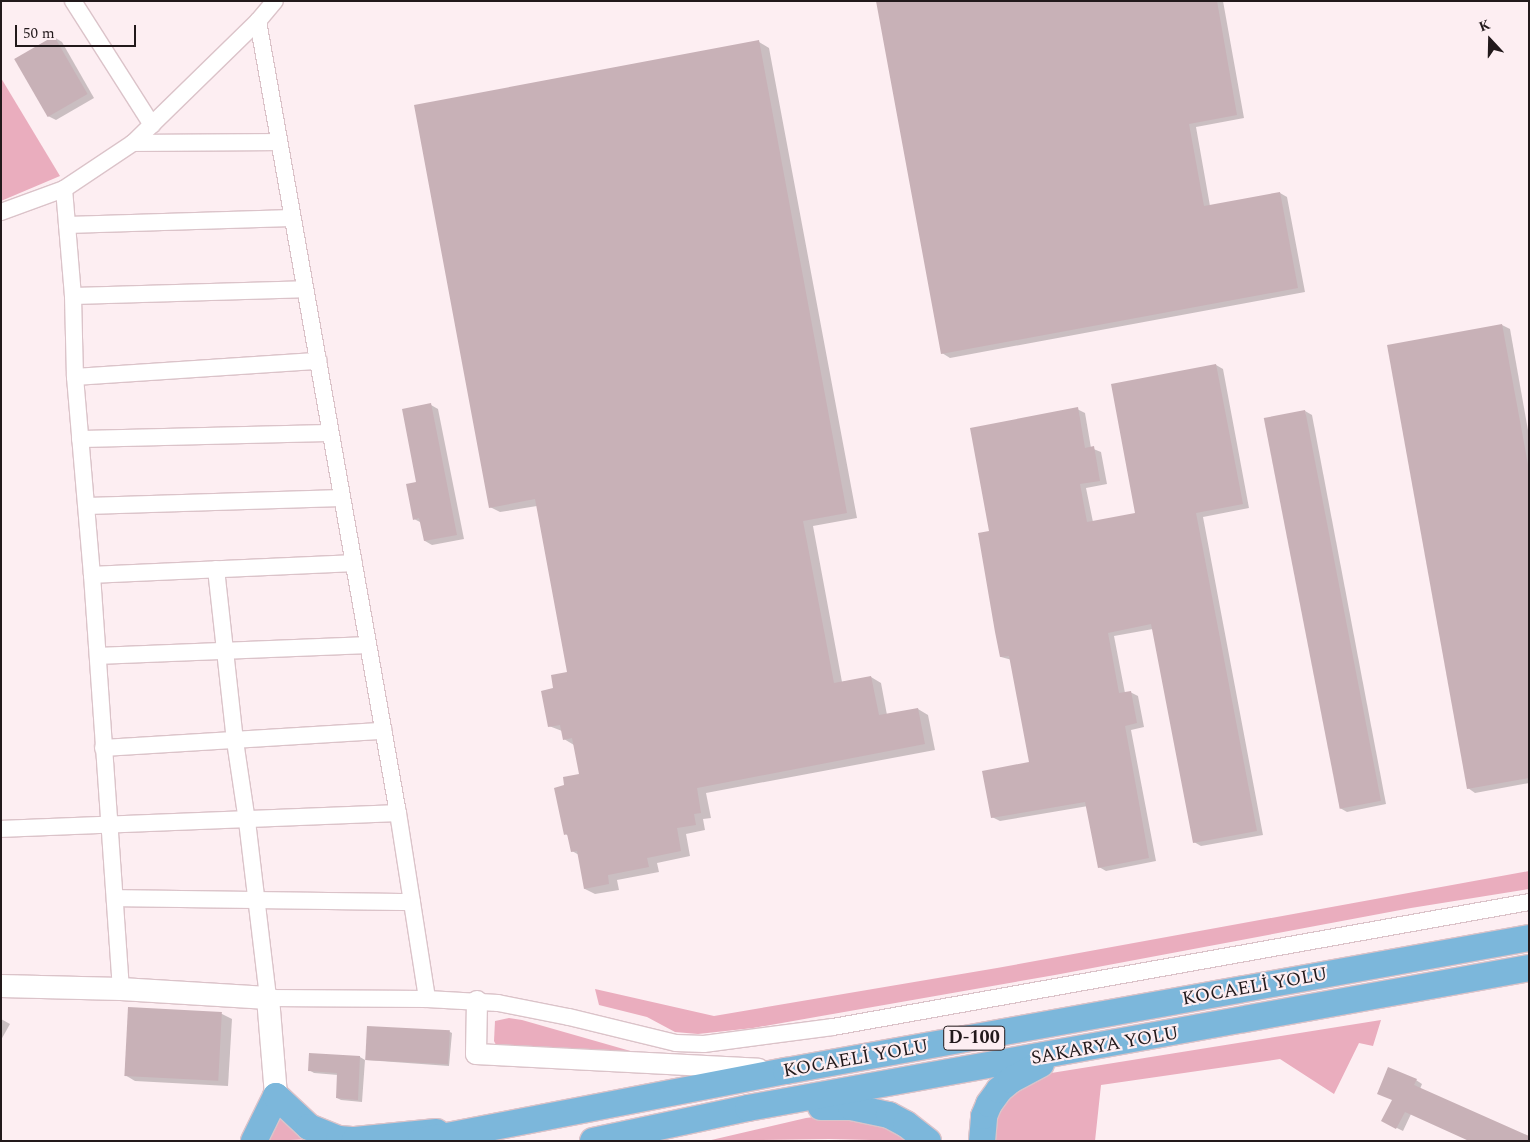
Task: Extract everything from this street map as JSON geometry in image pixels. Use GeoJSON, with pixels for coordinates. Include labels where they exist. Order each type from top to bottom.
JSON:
{"type":"FeatureCollection","features":[{"type":"Feature","properties":{"kind":"highway","name":"KOCAELİ YOLU"},"geometry":{"type":"LineString","coordinates":[[421,1141],[786,1071],[1529,938]]}},
{"type":"Feature","properties":{"kind":"highway","name":"SAKARYA YOLU"},"geometry":{"type":"LineString","coordinates":[[592,1141],[748,1108],[1065,1053],[1529,968]]}},
{"type":"Feature","properties":{"kind":"highway"},"geometry":{"type":"LineString","coordinates":[[982,1141],[984,1116],[989,1104],[999,1090],[1024,1072],[1065,1053]]}},
{"type":"Feature","properties":{"kind":"highway"},"geometry":{"type":"LineString","coordinates":[[254,1141],[276,1096],[309,1128],[339,1139],[355,1140],[505,1125]]}},
{"type":"Feature","properties":{"kind":"highway"},"geometry":{"type":"LineString","coordinates":[[748,1108],[828,1106],[872,1110],[906,1124],[928,1141]]}},
{"type":"Feature","properties":{"kind":"main road"},"geometry":{"type":"LineString","coordinates":[[1,986],[120,989],[268,998],[276,1096]]}},
{"type":"Feature","properties":{"kind":"street"},"geometry":{"type":"LineString","coordinates":[[74,1],[152,125]]}},
{"type":"Feature","properties":{"kind":"street"},"geometry":{"type":"LineString","coordinates":[[1,212],[64,189],[133,143],[258,21],[275,1]]}},
{"type":"Feature","properties":{"kind":"street"},"geometry":{"type":"LineString","coordinates":[[258,21],[398,813],[427,999]]}},
{"type":"Feature","properties":{"kind":"street"},"geometry":{"type":"LineString","coordinates":[[133,143],[278,142]]}},
{"type":"Feature","properties":{"kind":"street"},"geometry":{"type":"LineString","coordinates":[[64,189],[73,296],[75,377],[87,506],[98,656],[102,748],[110,824],[120,989]]}},
{"type":"Feature","properties":{"kind":"street"},"geometry":{"type":"LineString","coordinates":[[67,226],[292,218]]}},
{"type":"Feature","properties":{"kind":"street"},"geometry":{"type":"LineString","coordinates":[[73,296],[305,289]]}},
{"type":"Feature","properties":{"kind":"street"},"geometry":{"type":"LineString","coordinates":[[75,377],[318,361]]}},
{"type":"Feature","properties":{"kind":"street"},"geometry":{"type":"LineString","coordinates":[[80,439],[330,433]]}},
{"type":"Feature","properties":{"kind":"street"},"geometry":{"type":"LineString","coordinates":[[87,506],[342,498]]}},
{"type":"Feature","properties":{"kind":"street"},"geometry":{"type":"LineString","coordinates":[[92,575],[354,563]]}},
{"type":"Feature","properties":{"kind":"street"},"geometry":{"type":"LineString","coordinates":[[216,569],[235,741],[247,821],[268,998],[427,999],[498,1003],[569,1017],[676,1043],[704,1044],[833,1027],[1529,902]]}},
{"type":"Feature","properties":{"kind":"street"},"geometry":{"type":"LineString","coordinates":[[98,656],[368,645]]}},
{"type":"Feature","properties":{"kind":"street"},"geometry":{"type":"LineString","coordinates":[[102,748],[383,731]]}},
{"type":"Feature","properties":{"kind":"street"},"geometry":{"type":"LineString","coordinates":[[1,828],[247,821],[398,813]]}},
{"type":"Feature","properties":{"kind":"street"},"geometry":{"type":"LineString","coordinates":[[115,898],[412,902]]}},
{"type":"Feature","properties":{"kind":"street"},"geometry":{"type":"LineString","coordinates":[[477,1001],[476,1054],[786,1071]]}},
{"type":"Feature","properties":{"kind":"shaded area"},"geometry":{"type":"Polygon","coordinates":[[[1,78],[60,176],[1,201],[1,78]]]}},
{"type":"Feature","properties":{"kind":"shaded area"},"geometry":{"type":"Polygon","coordinates":[[[1529,871],[1529,889],[1411,908],[1055,975],[753,1028],[698,1034],[675,1032],[647,1017],[599,1005],[595,989],[714,1016],[997,968],[1529,871]]]}},
{"type":"Feature","properties":{"kind":"shaded area"},"geometry":{"type":"Polygon","coordinates":[[[509,1018],[634,1052],[497,1047],[494,1041],[495,1021],[509,1018]]]}},
{"type":"Feature","properties":{"kind":"shaded area"},"geometry":{"type":"Polygon","coordinates":[[[1381,1020],[1373,1046],[1359,1043],[1334,1094],[1280,1059],[1101,1085],[1095,1141],[990,1141],[1000,1099],[1045,1074],[1381,1020]]]}},
{"type":"Feature","properties":{"kind":"shaded area"},"geometry":{"type":"Polygon","coordinates":[[[278,1108],[316,1139],[264,1141],[278,1108]]]}},
{"type":"Feature","properties":{"kind":"shaded area"},"geometry":{"type":"Polygon","coordinates":[[[838,1114],[866,1118],[913,1141],[829,1139],[707,1141],[806,1118],[838,1114]]]}},
{"type":"Feature","properties":{"kind":"building"},"geometry":{"type":"Polygon","coordinates":[[[876,1],[1217,1],[1237,115],[1189,124],[1204,206],[1280,192],[1298,288],[941,354],[876,1]]]}},
{"type":"Feature","properties":{"kind":"building"},"geometry":{"type":"Polygon","coordinates":[[[54,36],[88,94],[48,117],[14,59],[54,36]]]}},
{"type":"Feature","properties":{"kind":"building"},"geometry":{"type":"Polygon","coordinates":[[[759,40],[847,513],[803,521],[834,683],[871,676],[879,715],[918,708],[925,744],[697,788],[701,813],[694,814],[696,825],[677,828],[681,851],[647,858],[649,867],[608,875],[609,884],[584,889],[577,851],[571,852],[567,834],[564,835],[554,788],[564,785],[563,777],[579,774],[572,738],[563,740],[560,725],[548,727],[541,691],[553,688],[551,675],[567,672],[535,499],[489,508],[414,105],[759,40]]]}},
{"type":"Feature","properties":{"kind":"building"},"geometry":{"type":"Polygon","coordinates":[[[1502,324],[1529,470],[1529,778],[1467,789],[1387,345],[1502,324]]]}},
{"type":"Feature","properties":{"kind":"building"},"geometry":{"type":"Polygon","coordinates":[[[1216,364],[1243,504],[1196,513],[1257,831],[1193,843],[1151,624],[1108,633],[1119,693],[1131,691],[1137,723],[1125,726],[1149,858],[1098,868],[1085,802],[991,818],[982,771],[1029,762],[1009,656],[1000,657],[995,632],[978,533],[989,531],[970,428],[1078,407],[1085,448],[1094,446],[1100,481],[1080,484],[1087,522],[1135,513],[1111,384],[1216,364]]]}},
{"type":"Feature","properties":{"kind":"building"},"geometry":{"type":"Polygon","coordinates":[[[431,403],[457,535],[424,541],[419,518],[413,520],[406,484],[416,482],[402,409],[431,403]]]}},
{"type":"Feature","properties":{"kind":"building"},"geometry":{"type":"Polygon","coordinates":[[[1305,410],[1381,801],[1340,809],[1264,418],[1305,410]]]}},
{"type":"Feature","properties":{"kind":"building"},"geometry":{"type":"Polygon","coordinates":[[[128,1007],[222,1012],[218,1081],[124,1076],[128,1007]]]}},
{"type":"Feature","properties":{"kind":"building"},"geometry":{"type":"Polygon","coordinates":[[[367,1026],[450,1030],[448,1064],[365,1060],[367,1026]]]}},
{"type":"Feature","properties":{"kind":"building"},"geometry":{"type":"Polygon","coordinates":[[[309,1053],[360,1056],[358,1100],[336,1098],[337,1073],[308,1071],[309,1053]]]}},
{"type":"Feature","properties":{"kind":"building"},"geometry":{"type":"Polygon","coordinates":[[[1388,1067],[1417,1079],[1414,1085],[1529,1136],[1529,1141],[1469,1141],[1405,1112],[1396,1129],[1381,1121],[1392,1100],[1377,1094],[1388,1067]]]}}]}
